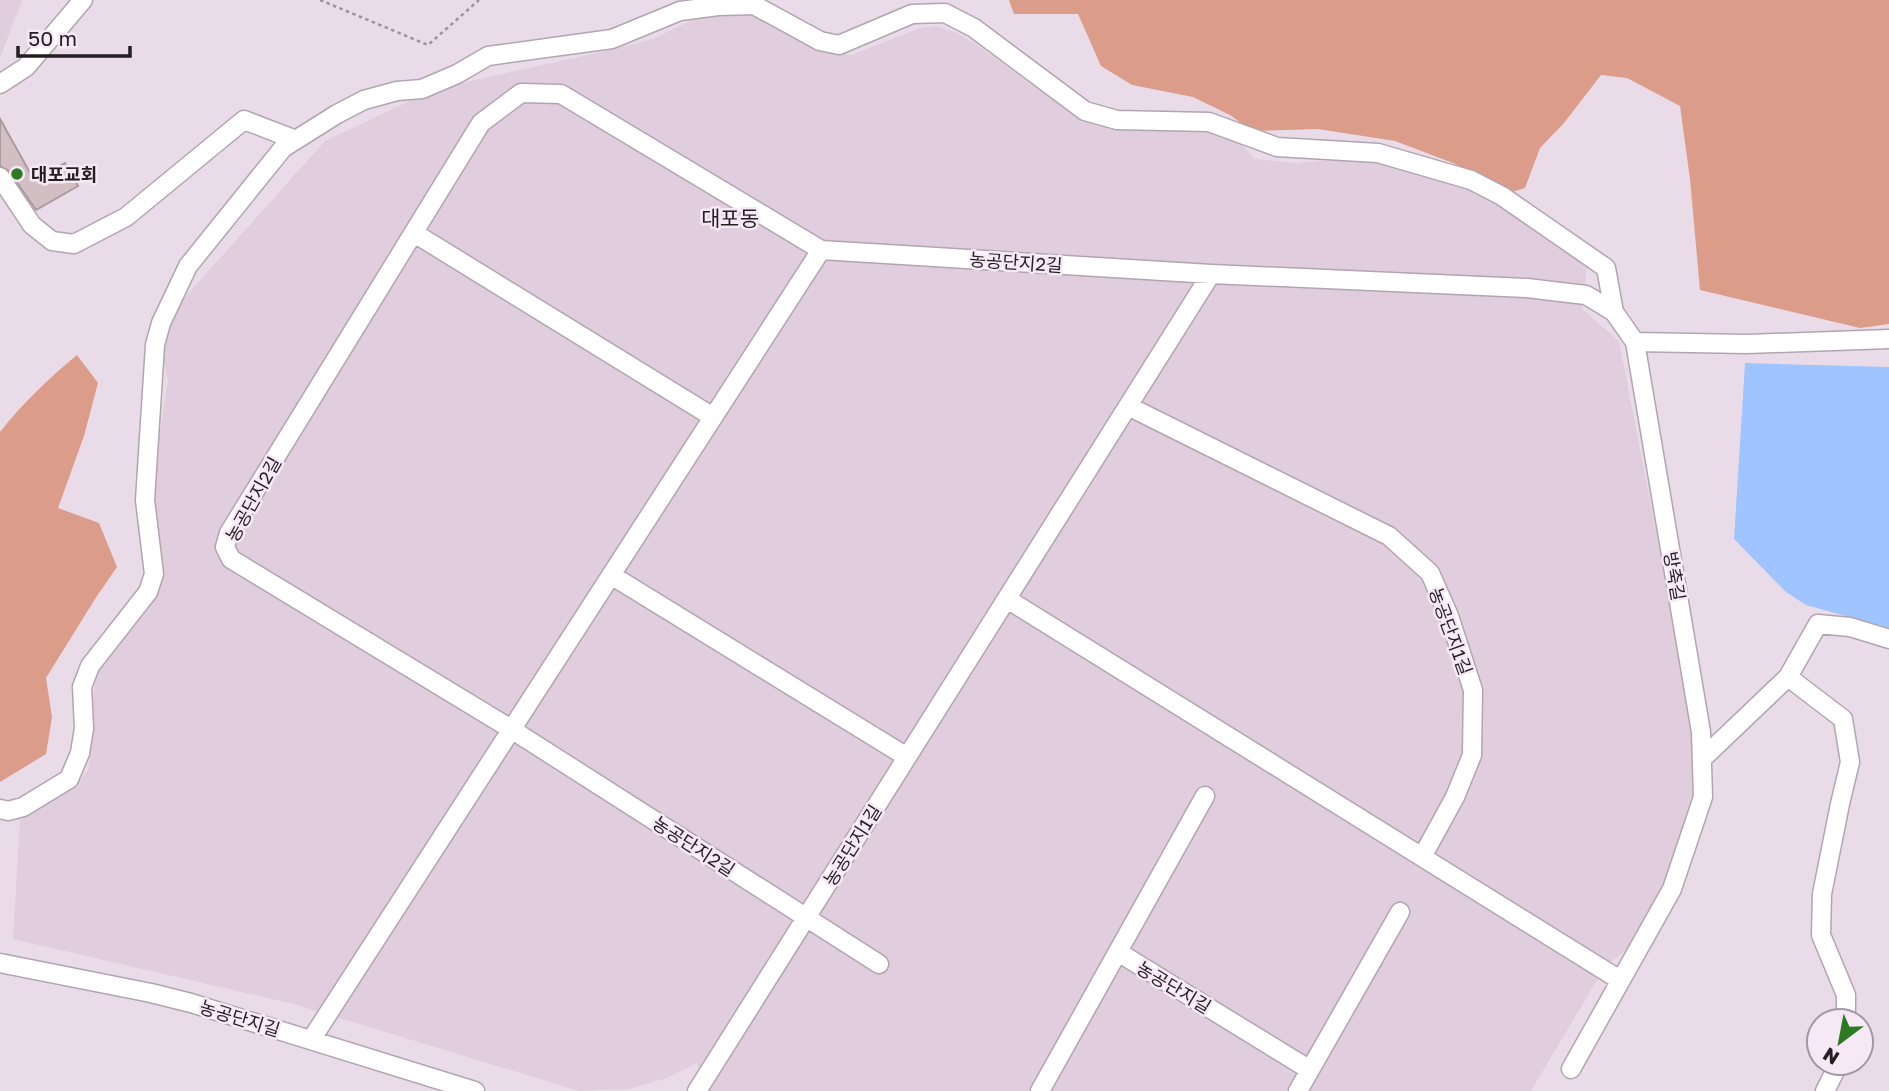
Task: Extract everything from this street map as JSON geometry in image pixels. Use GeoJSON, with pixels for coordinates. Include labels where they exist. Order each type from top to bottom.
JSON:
{"type":"FeatureCollection","features":[{"type":"Feature","properties":{"kind":"street"},"geometry":{"type":"LineString","coordinates":[[0,84],[26,67],[83,0]]}},
{"type":"Feature","properties":{"kind":"street"},"geometry":{"type":"LineString","coordinates":[[0,809],[8,811],[23,807],[69,779],[80,753],[84,728],[82,687],[90,666],[148,592],[154,574],[145,500],[155,345],[161,323],[188,266],[283,149],[364,100],[397,91],[422,89],[457,74],[488,56],[612,39],[680,11],[718,6],[754,5],[820,41],[839,45],[912,14],[945,13],[974,28],[1085,111],[1117,120],[1209,122],[1277,147],[1378,153],[1471,180],[1502,196],[1606,268],[1614,312]]}},
{"type":"Feature","properties":{"kind":"street","name":"농공단지2길"},"geometry":{"type":"LineString","coordinates":[[878,964],[511,729],[231,559],[225,547],[229,533],[481,122],[521,93],[561,94],[821,250],[1211,274]]}},
{"type":"Feature","properties":{"kind":"street"},"geometry":{"type":"LineString","coordinates":[[0,177],[32,225],[52,241],[74,244],[126,217],[244,120],[296,141]]}},
{"type":"Feature","properties":{"kind":"street"},"geometry":{"type":"LineString","coordinates":[[414,233],[713,417]]}},
{"type":"Feature","properties":{"kind":"street"},"geometry":{"type":"LineString","coordinates":[[311,1040],[821,250]]}},
{"type":"Feature","properties":{"kind":"street","name":"방축길"},"geometry":{"type":"LineString","coordinates":[[1211,274],[1527,288],[1586,295],[1614,312],[1635,342],[1701,732],[1702,759]]}},
{"type":"Feature","properties":{"kind":"street","name":"농공단지1길"},"geometry":{"type":"LineString","coordinates":[[697,1091],[1211,274]]}},
{"type":"Feature","properties":{"kind":"street"},"geometry":{"type":"LineString","coordinates":[[1635,342],[1748,344],[1889,339]]}},
{"type":"Feature","properties":{"kind":"street","name":"농공단지1길"},"geometry":{"type":"LineString","coordinates":[[1128,406],[1389,536],[1430,573],[1472,690],[1472,755],[1455,797],[1422,857]]}},
{"type":"Feature","properties":{"kind":"street"},"geometry":{"type":"LineString","coordinates":[[611,575],[907,757]]}},
{"type":"Feature","properties":{"kind":"street"},"geometry":{"type":"LineString","coordinates":[[1007,598],[1620,980]]}},
{"type":"Feature","properties":{"kind":"street"},"geometry":{"type":"LineString","coordinates":[[1571,1069],[1672,889],[1703,797],[1702,759],[1788,677],[1818,624],[1850,627],[1889,639]]}},
{"type":"Feature","properties":{"kind":"street"},"geometry":{"type":"LineString","coordinates":[[1788,677],[1843,719],[1850,762],[1822,894],[1821,935],[1846,995],[1846,1007]]}},
{"type":"Feature","properties":{"kind":"street"},"geometry":{"type":"LineString","coordinates":[[1118,952],[1205,796]]}},
{"type":"Feature","properties":{"kind":"street"},"geometry":{"type":"LineString","coordinates":[[1298,1091],[1401,912]]}},
{"type":"Feature","properties":{"kind":"street","name":"농공단지길"},"geometry":{"type":"LineString","coordinates":[[1040,1091],[1118,952],[1310,1070]]}},
{"type":"Feature","properties":{"kind":"street","name":"농공단지길"},"geometry":{"type":"LineString","coordinates":[[0,962],[151,993],[475,1091]]}},
{"type":"Feature","properties":{"kind":"path"},"geometry":{"type":"LineString","coordinates":[[320,0],[428,45],[479,0]]}},
{"type":"Feature","properties":{"kind":"shaded area"},"geometry":{"type":"Polygon","coordinates":[[[0,0],[22,0],[0,58],[0,0]]]}},
{"type":"Feature","properties":{"kind":"shaded area"},"geometry":{"type":"Polygon","coordinates":[[[1009,0],[1889,0],[1889,324],[1860,328],[1700,290],[1680,106],[1627,78],[1601,75],[1564,123],[1540,148],[1525,188],[1512,192],[1453,163],[1395,141],[1318,129],[1252,131],[1230,115],[1193,97],[1132,85],[1101,66],[1078,14],[1014,14],[1009,0]]]}},
{"type":"Feature","properties":{"kind":"shaded area"},"geometry":{"type":"Polygon","coordinates":[[[736,13],[760,15],[837,53],[851,55],[920,28],[936,26],[957,33],[977,45],[1062,106],[1095,125],[1124,129],[1206,127],[1236,138],[1255,159],[1296,163],[1376,157],[1470,187],[1504,205],[1587,267],[1582,309],[1619,341],[1691,712],[1697,794],[1670,881],[1629,948],[1606,965],[1531,1091],[706,1091],[697,1063],[667,1078],[629,1089],[579,1091],[294,1004],[13,939],[20,820],[80,780],[88,770],[97,674],[150,607],[161,587],[149,503],[168,380],[159,343],[186,296],[325,141],[435,89],[653,39],[698,17],[736,13]]]}},
{"type":"Feature","properties":{"kind":"shaded area"},"geometry":{"type":"Polygon","coordinates":[[[77,355],[98,383],[84,436],[58,508],[99,523],[117,567],[46,678],[52,717],[46,754],[0,782],[0,432],[36,392],[77,355]]]}},
{"type":"Feature","properties":{"kind":"water"},"geometry":{"type":"Polygon","coordinates":[[[1745,363],[1889,367],[1889,628],[1806,605],[1786,592],[1734,539],[1745,363]]]}},
{"type":"Feature","properties":{"kind":"building","name":"대포교회"},"geometry":{"type":"Polygon","coordinates":[[[0,119],[34,180],[65,163],[78,186],[36,210],[9,171],[0,166],[0,119]]]}},
{"type":"Feature","properties":{"kind":"place","name":"대포교회"},"geometry":{"type":"Point","coordinates":[17,174]}},
{"type":"Feature","properties":{"kind":"district","name":"대포동"},"geometry":{"type":"Point","coordinates":[730,218]}}]}
